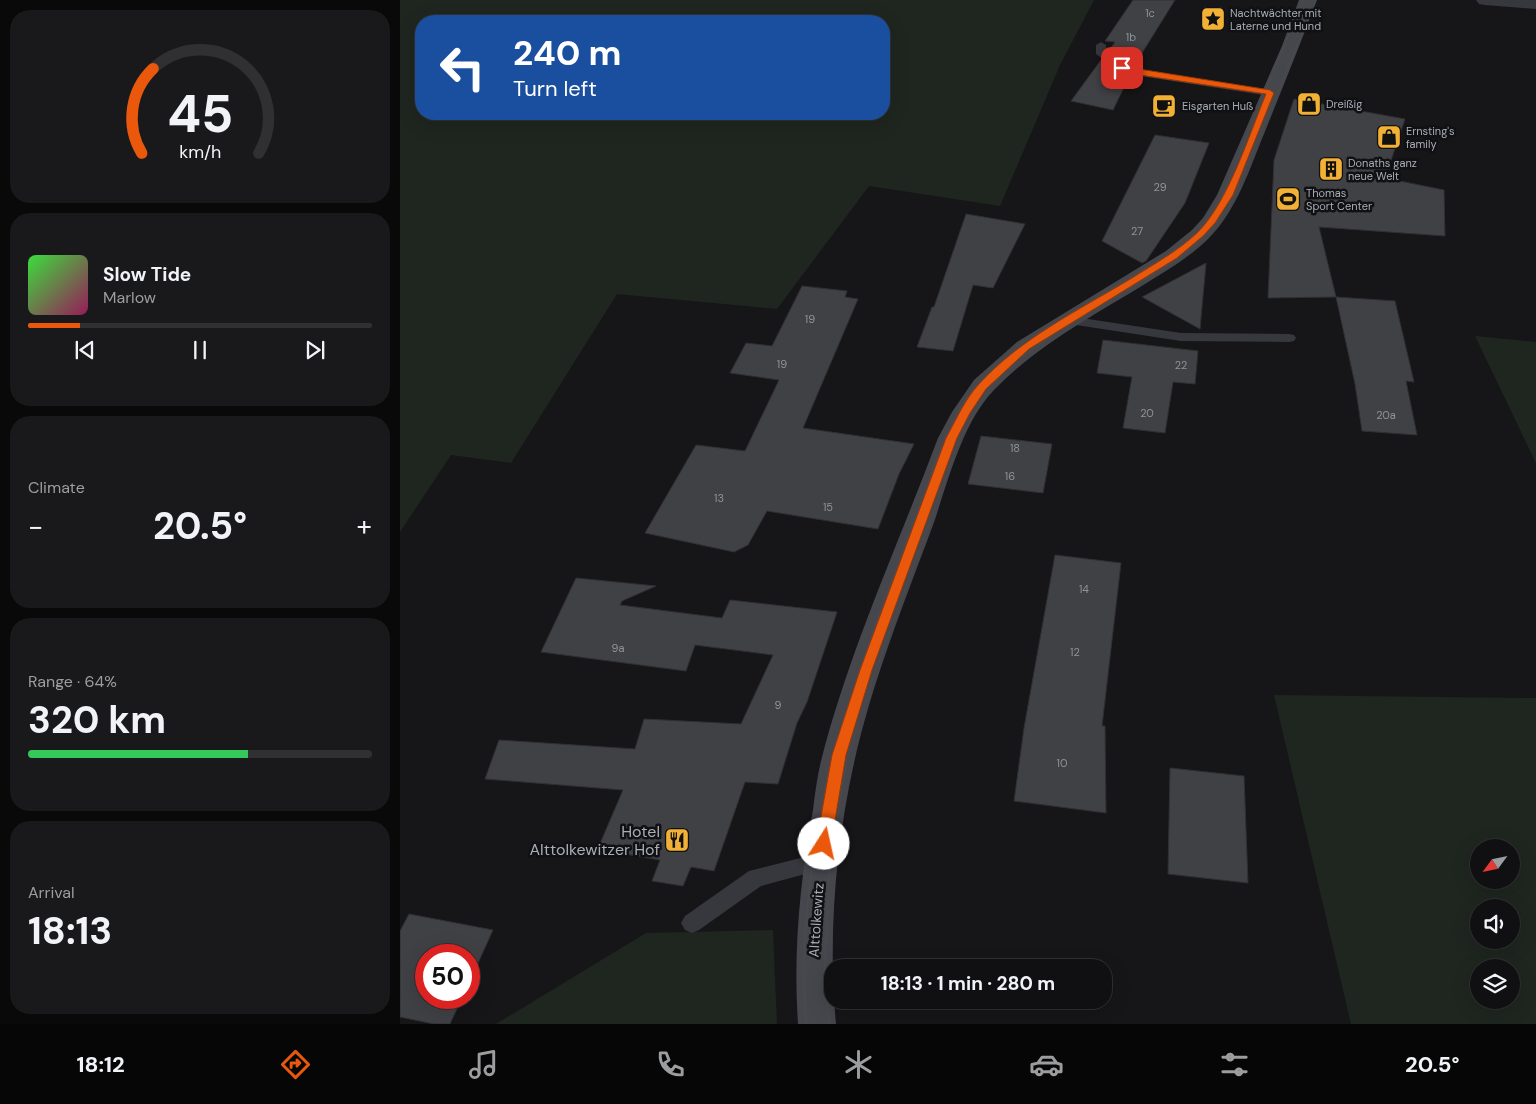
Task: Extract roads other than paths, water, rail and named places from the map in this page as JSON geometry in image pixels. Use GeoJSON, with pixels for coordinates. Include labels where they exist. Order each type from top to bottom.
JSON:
{"type":"FeatureCollection","features":[{"type":"Feature","properties":{"kind":"main road","name":"Alttolkewitz"},"geometry":{"type":"LineString","coordinates":[[817,1024],[813,983],[814,915],[820,862],[839,755],[866,670],[951,438],[983,386],[1000,368],[1026,347],[1174,256],[1212,222],[1228,195],[1308,0]]}},
{"type":"Feature","properties":{"kind":"street"},"geometry":{"type":"LineString","coordinates":[[1485,0],[1536,4]]}},
{"type":"Feature","properties":{"kind":"lane"},"geometry":{"type":"LineString","coordinates":[[1101,45],[1101,54],[1122,68],[1140,73],[1273,86]]}},
{"type":"Feature","properties":{"kind":"lane"},"geometry":{"type":"LineString","coordinates":[[1068,320],[1181,337],[1289,338]]}},
{"type":"Feature","properties":{"kind":"lane"},"geometry":{"type":"LineString","coordinates":[[692,923],[756,878],[820,862]]}},
{"type":"Feature","properties":{"kind":"tram line"},"geometry":{"type":"LineString","coordinates":[[806,1024],[804,997],[806,918],[816,840],[829,769],[872,634],[945,437],[959,410],[977,384],[1022,343],[1177,249],[1198,232],[1223,194],[1303,0]]}},
{"type":"Feature","properties":{"kind":"tram line"},"geometry":{"type":"LineString","coordinates":[[829,1024],[824,980],[830,861],[847,759],[876,669],[960,439],[987,392],[1008,367],[1055,333],[1178,259],[1211,231],[1230,206],[1316,0]]}},
{"type":"Feature","properties":{"kind":"place","name":"Nachtwächter mit Laterne und Hund"},"geometry":{"type":"Point","coordinates":[1213,19]}},
{"type":"Feature","properties":{"kind":"place","name":"Dreißig"},"geometry":{"type":"Point","coordinates":[1309,104]}},
{"type":"Feature","properties":{"kind":"place","name":"Eisgarten Huß"},"geometry":{"type":"Point","coordinates":[1164,106]}},
{"type":"Feature","properties":{"kind":"place","name":"Ernsting's family"},"geometry":{"type":"Point","coordinates":[1389,137]}},
{"type":"Feature","properties":{"kind":"place","name":"Donaths ganz neue Welt"},"geometry":{"type":"Point","coordinates":[1331,169]}},
{"type":"Feature","properties":{"kind":"place","name":"Thomas Sport Center"},"geometry":{"type":"Point","coordinates":[1288,199]}},
{"type":"Feature","properties":{"kind":"place","name":"Hotel Alttolkewitzer Hof"},"geometry":{"type":"Point","coordinates":[677,840]}}]}
